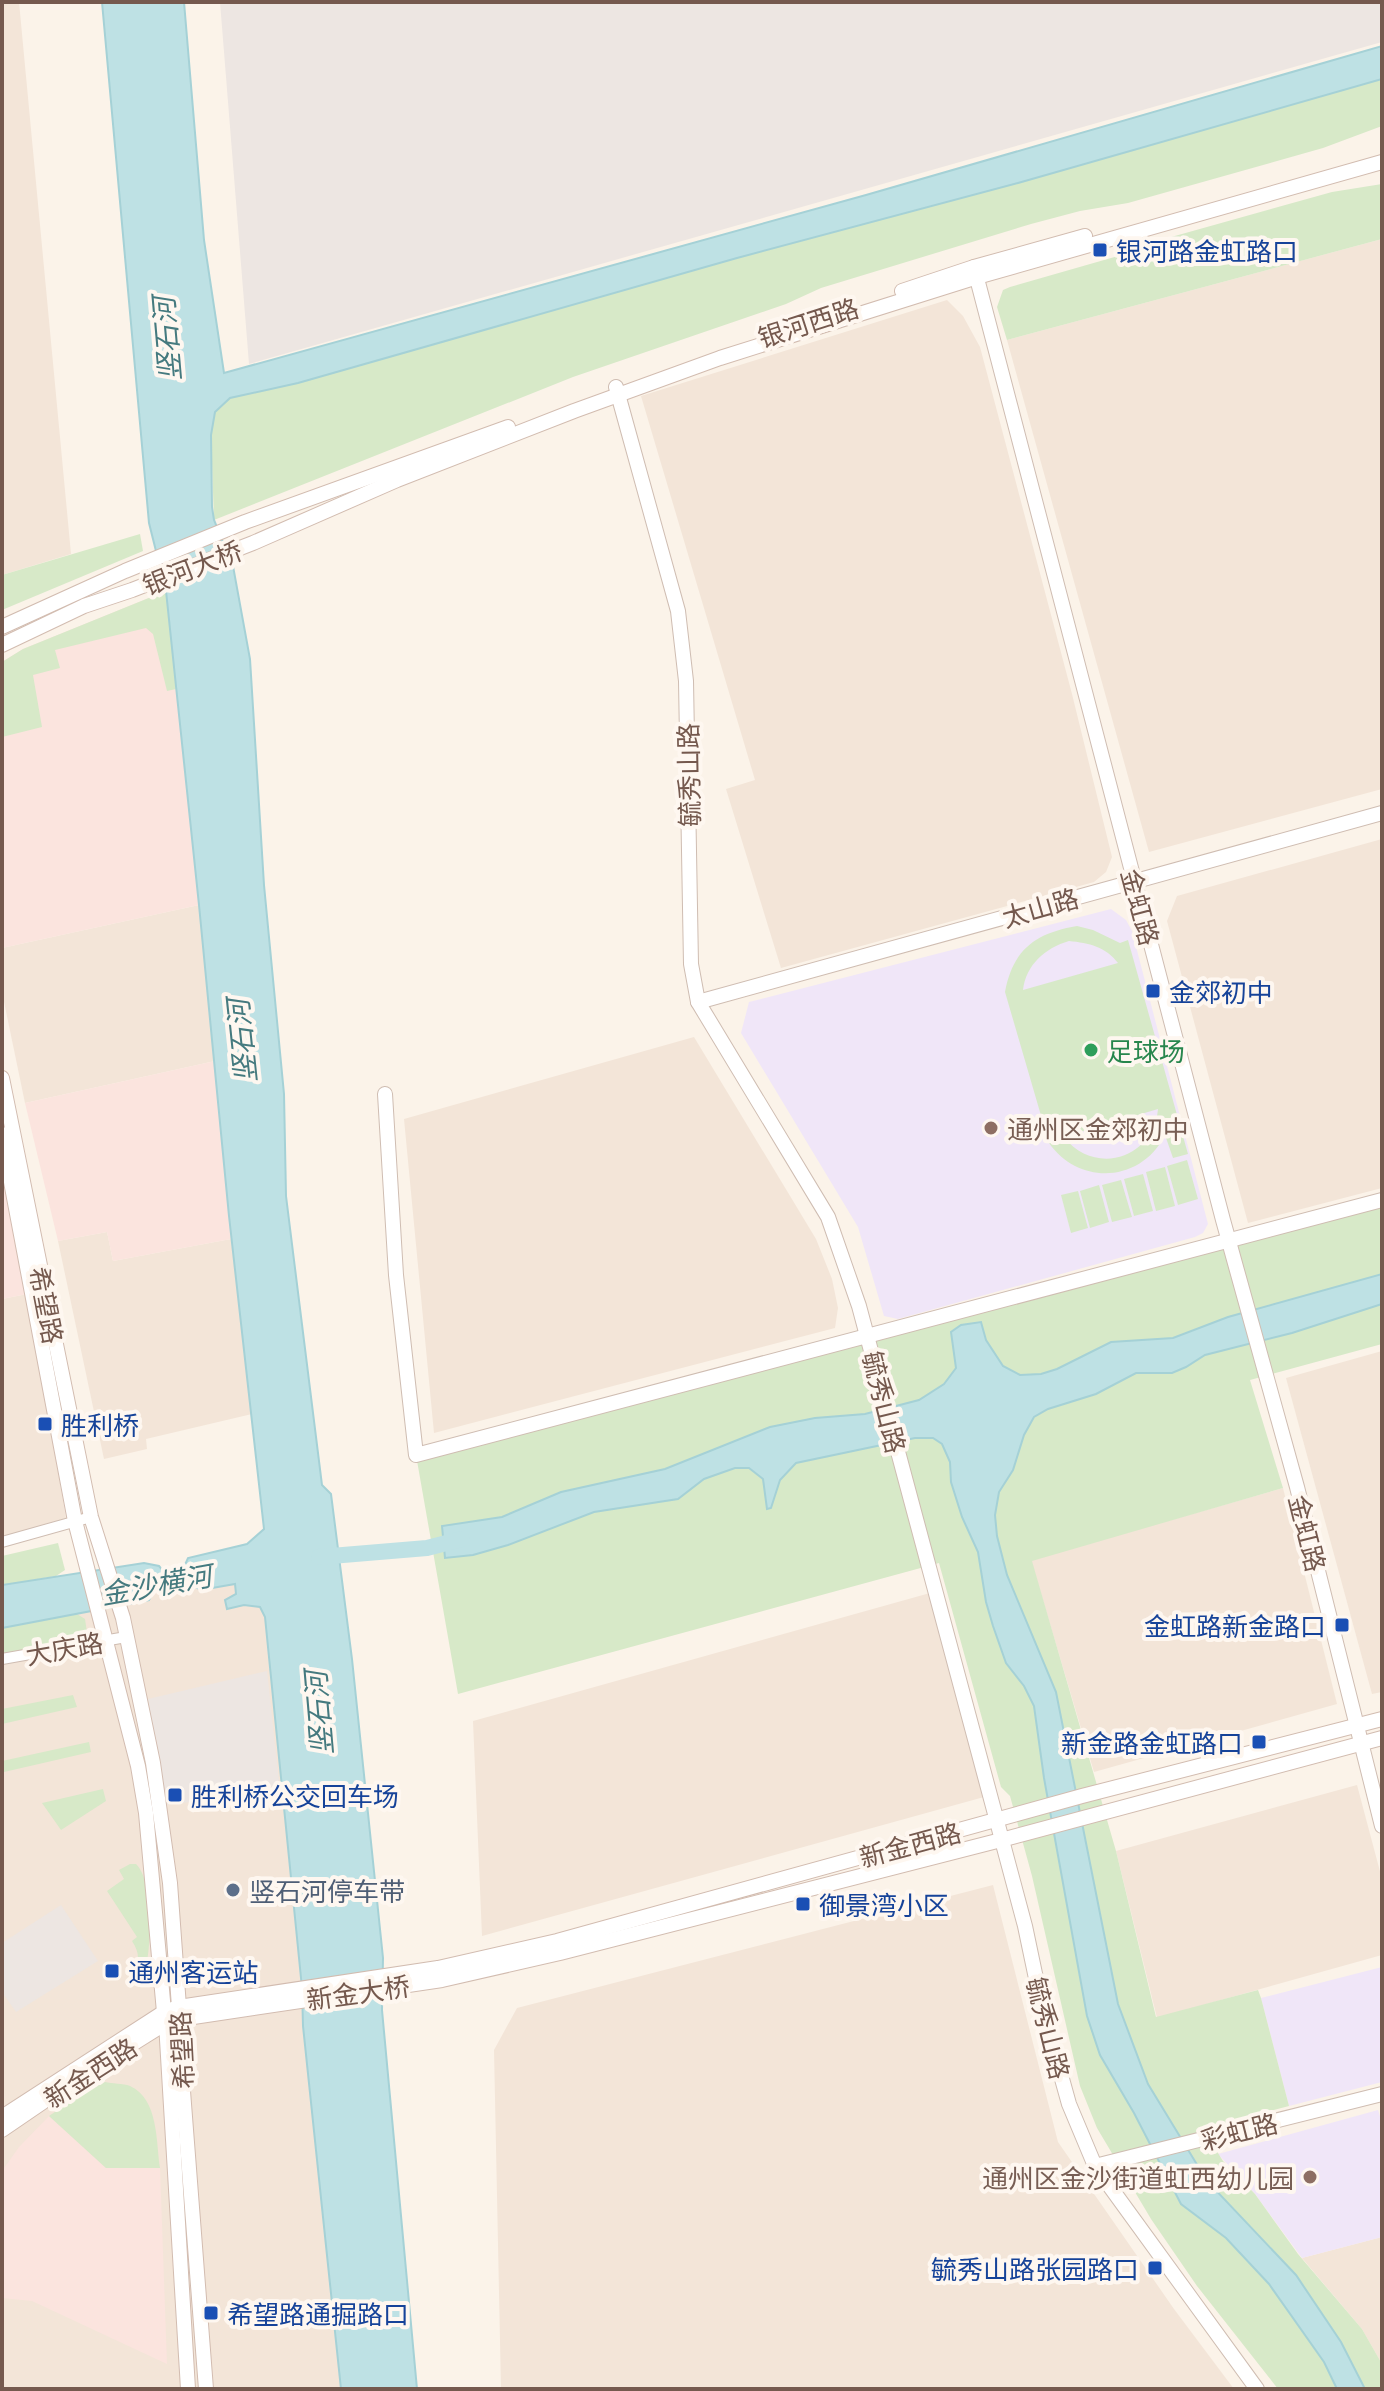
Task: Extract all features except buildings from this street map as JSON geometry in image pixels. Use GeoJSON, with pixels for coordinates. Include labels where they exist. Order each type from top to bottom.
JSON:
{"type":"FeatureCollection","features":[{"type":"Feature","properties":{"kind":"main road","name":"银河西路"},"geometry":{"type":"LineString","coordinates":[[245,522],[616,391],[975,272],[1382,154]]}},
{"type":"Feature","properties":{"kind":"main road","name":"银河西路"},"geometry":{"type":"LineString","coordinates":[[975,272],[1382,162]]}},
{"type":"Feature","properties":{"kind":"main road","name":"金虹路"},"geometry":{"type":"LineString","coordinates":[[975,272],[1229,1241],[1297,1487],[1382,1826]]}},
{"type":"Feature","properties":{"kind":"main road","name":"银河西路"},"geometry":{"type":"LineString","coordinates":[[253,543],[397,480],[616,391]]}},
{"type":"Feature","properties":{"kind":"main road","name":"毓秀山路"},"geometry":{"type":"LineString","coordinates":[[616,391],[678,611],[686,681],[691,964],[698,1002],[828,1217],[869,1337],[1069,2104],[1095,2166],[1257,2389]]}},
{"type":"Feature","properties":{"kind":"main road","name":"银河大桥"},"geometry":{"type":"LineString","coordinates":[[2,627],[125,571],[245,522]]}},
{"type":"Feature","properties":{"kind":"main road","name":"银河大桥"},"geometry":{"type":"LineString","coordinates":[[2,645],[84,606],[253,543]]}},
{"type":"Feature","properties":{"kind":"main road","name":"太山路"},"geometry":{"type":"LineString","coordinates":[[698,1002],[1382,813]]}},
{"type":"Feature","properties":{"kind":"main road","name":"希望路"},"geometry":{"type":"LineString","coordinates":[[2,1078],[94,1524],[123,1618],[161,1811],[170,1883],[172,2015],[188,2389]]}},
{"type":"Feature","properties":{"kind":"main road"},"geometry":{"type":"LineString","coordinates":[[385,1094],[396,1275],[416,1455],[1382,1200]]}},
{"type":"Feature","properties":{"kind":"main road","name":"希望路"},"geometry":{"type":"LineString","coordinates":[[2,1134],[75,1521],[138,1766],[146,1813],[182,2078],[206,2389]]}},
{"type":"Feature","properties":{"kind":"main road","name":"新金西路"},"geometry":{"type":"LineString","coordinates":[[440,1974],[1082,1796],[1382,1719]]}},
{"type":"Feature","properties":{"kind":"main road","name":"新金西路"},"geometry":{"type":"LineString","coordinates":[[440,1974],[560,1953],[1044,1829],[1382,1738]]}},
{"type":"Feature","properties":{"kind":"main road","name":"新金大桥"},"geometry":{"type":"LineString","coordinates":[[274,1998],[440,1974]]}},
{"type":"Feature","properties":{"kind":"main road","name":"新金西路"},"geometry":{"type":"LineString","coordinates":[[6,2123],[44,2091],[172,2015],[274,1998]]}},
{"type":"Feature","properties":{"kind":"main road","name":"新金西路"},"geometry":{"type":"LineString","coordinates":[[6,2123],[172,2015]]}},
{"type":"Feature","properties":{"kind":"main road","name":"彩虹路"},"geometry":{"type":"LineString","coordinates":[[1095,2166],[1382,2094]]}},
{"type":"Feature","properties":{"kind":"main road"},"geometry":{"type":"LineString","coordinates":[[2,2141],[6,2123]]}},
{"type":"Feature","properties":{"kind":"street"},"geometry":{"type":"LineString","coordinates":[[2,1542],[75,1521],[94,1524]]}},
{"type":"Feature","properties":{"kind":"street","name":"大庆路"},"geometry":{"type":"LineString","coordinates":[[2,1659],[126,1637]]}},
{"type":"Feature","properties":{"kind":"shaded area"},"geometry":{"type":"Polygon","coordinates":[[[2,2],[19,2],[71,554],[2,575],[2,2]]]}},
{"type":"Feature","properties":{"kind":"shaded area"},"geometry":{"type":"Polygon","coordinates":[[[220,2],[1382,2],[1382,42],[249,364],[220,2]]]}},
{"type":"Feature","properties":{"kind":"shaded area"},"geometry":{"type":"Polygon","coordinates":[[[1382,239],[1382,789],[1149,852],[1007,340],[1382,239]]]}},
{"type":"Feature","properties":{"kind":"shaded area"},"geometry":{"type":"Polygon","coordinates":[[[947,300],[963,316],[980,347],[1112,857],[1106,872],[1094,882],[781,968],[726,789],[755,780],[641,396],[947,300]]]}},
{"type":"Feature","properties":{"kind":"shaded area"},"geometry":{"type":"Polygon","coordinates":[[[166,591],[199,905],[2,948],[2,662],[23,649],[166,591]]]}},
{"type":"Feature","properties":{"kind":"shaded area"},"geometry":{"type":"Polygon","coordinates":[[[1382,839],[1382,1188],[1248,1223],[1167,921],[1177,896],[1382,839]]]}},
{"type":"Feature","properties":{"kind":"shaded area"},"geometry":{"type":"Polygon","coordinates":[[[199,905],[215,1061],[25,1103],[2,992],[2,948],[199,905]]]}},
{"type":"Feature","properties":{"kind":"shaded area","name":"通州区金郊初中"},"geometry":{"type":"Polygon","coordinates":[[[1111,909],[1126,920],[1132,931],[1208,1224],[1203,1233],[898,1319],[884,1316],[858,1227],[741,1033],[749,1002],[1111,909]]]}},
{"type":"Feature","properties":{"kind":"shaded area"},"geometry":{"type":"Polygon","coordinates":[[[694,1037],[816,1239],[832,1279],[838,1308],[835,1328],[434,1433],[404,1119],[694,1037]]]}},
{"type":"Feature","properties":{"kind":"shaded area"},"geometry":{"type":"Polygon","coordinates":[[[215,1061],[231,1239],[113,1261],[107,1232],[58,1241],[25,1103],[215,1061]]]}},
{"type":"Feature","properties":{"kind":"shaded area"},"geometry":{"type":"Polygon","coordinates":[[[2,1166],[27,1294],[2,1299],[2,1166]]]}},
{"type":"Feature","properties":{"kind":"shaded area"},"geometry":{"type":"Polygon","coordinates":[[[107,1232],[113,1261],[231,1239],[252,1414],[146,1439],[147,1449],[104,1459],[58,1241],[107,1232]]]}},
{"type":"Feature","properties":{"kind":"shaded area"},"geometry":{"type":"Polygon","coordinates":[[[27,1294],[66,1518],[2,1538],[2,1299],[27,1294]]]}},
{"type":"Feature","properties":{"kind":"shaded area"},"geometry":{"type":"Polygon","coordinates":[[[1382,1351],[1382,1692],[1372,1694],[1286,1378],[1382,1351]]]}},
{"type":"Feature","properties":{"kind":"shaded area"},"geometry":{"type":"Polygon","coordinates":[[[1283,1488],[1337,1704],[1094,1772],[1031,1560],[1283,1488]]]}},
{"type":"Feature","properties":{"kind":"shaded area"},"geometry":{"type":"Polygon","coordinates":[[[288,1545],[371,2389],[2,2389],[2,1598],[288,1545]]]}},
{"type":"Feature","properties":{"kind":"shaded area"},"geometry":{"type":"Polygon","coordinates":[[[930,1593],[984,1797],[482,1936],[473,1721],[930,1593]]]}},
{"type":"Feature","properties":{"kind":"shaded area"},"geometry":{"type":"Polygon","coordinates":[[[267,1671],[280,1791],[165,1805],[148,1699],[267,1671]]]}},
{"type":"Feature","properties":{"kind":"shaded area"},"geometry":{"type":"Polygon","coordinates":[[[1357,1785],[1382,1879],[1382,1955],[1157,2018],[1116,1851],[1357,1785]]]}},
{"type":"Feature","properties":{"kind":"shaded area"},"geometry":{"type":"Polygon","coordinates":[[[993,1885],[1058,2142],[1174,2309],[1234,2389],[501,2389],[494,2050],[517,2008],[993,1885]]]}},
{"type":"Feature","properties":{"kind":"shaded area"},"geometry":{"type":"Polygon","coordinates":[[[61,1905],[98,1961],[16,2012],[2,1992],[2,1943],[61,1905]]]}},
{"type":"Feature","properties":{"kind":"shaded area"},"geometry":{"type":"Polygon","coordinates":[[[1382,1967],[1382,2082],[1289,2106],[1261,1998],[1382,1967]]]}},
{"type":"Feature","properties":{"kind":"shaded area","name":"通州区金沙街道虹西幼儿园"},"geometry":{"type":"Polygon","coordinates":[[[1378,2110],[1382,2123],[1382,2237],[1302,2258],[1255,2194],[1218,2154],[1378,2110]]]}},
{"type":"Feature","properties":{"kind":"shaded area"},"geometry":{"type":"Polygon","coordinates":[[[49,2116],[106,2168],[160,2168],[167,2364],[32,2301],[2,2298],[2,2171],[19,2147],[49,2116]]]}},
{"type":"Feature","properties":{"kind":"shaded area"},"geometry":{"type":"Polygon","coordinates":[[[1382,2237],[1382,2364],[1362,2329],[1302,2258],[1382,2237]]]}},
{"type":"Feature","properties":{"kind":"green space"},"geometry":{"type":"Polygon","coordinates":[[[1382,79],[1382,126],[1323,148],[1128,203],[1031,224],[821,288],[786,304],[573,377],[214,520],[211,435],[215,412],[230,398],[298,383],[1382,79]]]}},
{"type":"Feature","properties":{"kind":"green space"},"geometry":{"type":"Polygon","coordinates":[[[1382,184],[1382,239],[1007,340],[997,307],[1003,290],[1010,287],[1118,256],[1132,248],[1332,192],[1382,184]]]}},
{"type":"Feature","properties":{"kind":"green space"},"geometry":{"type":"Polygon","coordinates":[[[140,534],[143,551],[2,610],[2,575],[140,534]]]}},
{"type":"Feature","properties":{"kind":"green space"},"geometry":{"type":"Polygon","coordinates":[[[166,591],[176,689],[167,691],[153,634],[146,628],[55,650],[60,668],[33,675],[42,727],[2,737],[2,662],[23,649],[166,591]]]}},
{"type":"Feature","properties":{"kind":"green space","name":"足球场"},"geometry":{"type":"Polygon","coordinates":[[[1077,926],[1120,943],[1128,940],[1188,1154],[1173,1158],[1165,1135],[1141,1163],[1126,1170],[1093,1172],[1076,1167],[1049,1143],[1005,992],[1020,954],[1038,939],[1077,926]],[[1069,941],[1052,948],[1038,959],[1028,973],[1023,990],[1118,963],[1096,947],[1069,941]],[[1158,1109],[1064,1137],[1091,1156],[1106,1159],[1121,1156],[1135,1150],[1146,1140],[1154,1126],[1158,1109]]]}},
{"type":"Feature","properties":{"kind":"green space"},"geometry":{"type":"Polygon","coordinates":[[[1187,1160],[1198,1199],[1178,1205],[1167,1166],[1187,1160]]]}},
{"type":"Feature","properties":{"kind":"green space"},"geometry":{"type":"Polygon","coordinates":[[[1165,1167],[1175,1206],[1156,1211],[1146,1172],[1165,1167]]]}},
{"type":"Feature","properties":{"kind":"green space"},"geometry":{"type":"Polygon","coordinates":[[[1143,1174],[1153,1211],[1134,1216],[1124,1179],[1143,1174]]]}},
{"type":"Feature","properties":{"kind":"green space"},"geometry":{"type":"Polygon","coordinates":[[[1121,1180],[1132,1217],[1112,1222],[1102,1185],[1121,1180]]]}},
{"type":"Feature","properties":{"kind":"green space"},"geometry":{"type":"Polygon","coordinates":[[[1099,1185],[1109,1222],[1090,1228],[1080,1191],[1099,1185]]]}},
{"type":"Feature","properties":{"kind":"green space"},"geometry":{"type":"Polygon","coordinates":[[[1078,1191],[1088,1228],[1071,1233],[1061,1195],[1078,1191]]]}},
{"type":"Feature","properties":{"kind":"green space"},"geometry":{"type":"Polygon","coordinates":[[[1382,1200],[1382,1344],[1250,1380],[1283,1488],[1032,1561],[1116,1851],[1156,2017],[1258,1990],[1261,1998],[1289,2106],[1203,2129],[1223,2161],[1255,2194],[1298,2254],[1362,2329],[1382,2364],[1382,2389],[1278,2389],[1197,2286],[1151,2219],[1097,2128],[1080,2086],[1032,1876],[1010,1796],[1001,1787],[939,1563],[458,1694],[416,1455],[1382,1200]]]}},
{"type":"Feature","properties":{"kind":"green space"},"geometry":{"type":"Polygon","coordinates":[[[58,1543],[65,1570],[56,1576],[2,1585],[2,1556],[58,1543]]]}},
{"type":"Feature","properties":{"kind":"green space"},"geometry":{"type":"Polygon","coordinates":[[[77,1614],[85,1619],[88,1639],[2,1654],[2,1628],[77,1614]]]}},
{"type":"Feature","properties":{"kind":"green space"},"geometry":{"type":"Polygon","coordinates":[[[73,1695],[77,1707],[2,1724],[2,1709],[73,1695]]]}},
{"type":"Feature","properties":{"kind":"green space"},"geometry":{"type":"Polygon","coordinates":[[[89,1742],[91,1752],[4,1772],[2,1761],[89,1742]]]}},
{"type":"Feature","properties":{"kind":"green space"},"geometry":{"type":"Polygon","coordinates":[[[103,1789],[106,1801],[61,1830],[42,1803],[103,1789]]]}},
{"type":"Feature","properties":{"kind":"green space"},"geometry":{"type":"Polygon","coordinates":[[[136,1864],[142,1874],[149,1905],[149,1943],[140,1988],[132,1975],[138,1958],[132,1941],[137,1937],[107,1891],[124,1879],[119,1870],[136,1864]]]}},
{"type":"Feature","properties":{"kind":"green space"},"geometry":{"type":"Polygon","coordinates":[[[105,2082],[130,2086],[146,2101],[154,2122],[160,2168],[106,2168],[49,2116],[105,2082]]]}},
{"type":"Feature","properties":{"kind":"water"},"geometry":{"type":"Polygon","coordinates":[[[102,2],[184,2],[204,240],[224,373],[866,195],[1382,46],[1382,79],[298,383],[230,398],[215,412],[211,435],[212,507],[214,520],[233,566],[250,659],[264,885],[284,1094],[286,1196],[322,1485],[331,1494],[352,1659],[383,1958],[382,2010],[417,2389],[341,2389],[265,1617],[260,1607],[244,1605],[227,1609],[225,1600],[236,1594],[235,1584],[201,1590],[190,1584],[153,1592],[149,1600],[2,1628],[2,1585],[144,1563],[159,1566],[164,1572],[184,1567],[188,1558],[247,1544],[264,1529],[166,591],[149,523],[102,2]]]}},
{"type":"Feature","properties":{"kind":"water"},"geometry":{"type":"Polygon","coordinates":[[[1382,1274],[1382,1304],[1292,1333],[1205,1355],[1172,1373],[1136,1373],[1096,1394],[1048,1409],[1034,1417],[1024,1435],[1013,1470],[999,1492],[995,1515],[1007,1575],[1056,1692],[1118,2004],[1148,2084],[1207,2181],[1296,2275],[1341,2342],[1365,2389],[1337,2389],[1324,2362],[1269,2284],[1226,2238],[1181,2204],[1100,2055],[1087,2016],[1034,1706],[1024,1686],[1006,1663],[993,1626],[978,1552],[962,1517],[951,1482],[950,1462],[942,1444],[933,1438],[915,1438],[796,1463],[780,1480],[771,1508],[767,1509],[763,1479],[749,1468],[735,1468],[704,1479],[678,1499],[594,1512],[473,1555],[445,1558],[442,1526],[502,1517],[561,1492],[665,1469],[770,1427],[815,1418],[865,1414],[919,1400],[944,1384],[956,1368],[951,1332],[961,1325],[981,1322],[986,1340],[1003,1366],[1020,1375],[1041,1374],[1111,1342],[1173,1338],[1228,1317],[1382,1274]]]}},
{"type":"Feature","properties":{"kind":"waterway"},"geometry":{"type":"LineString","coordinates":[[319,1557],[427,1548],[462,1539]]}},
{"type":"Feature","properties":{"kind":"place","name":"银河路金虹路口"},"geometry":{"type":"Point","coordinates":[1100,250]}},
{"type":"Feature","properties":{"kind":"place","name":"金郊初中"},"geometry":{"type":"Point","coordinates":[1153,991]}},
{"type":"Feature","properties":{"kind":"place","name":"足球场"},"geometry":{"type":"Point","coordinates":[1091,1050]}},
{"type":"Feature","properties":{"kind":"place","name":"通州区金郊初中"},"geometry":{"type":"Point","coordinates":[991,1128]}},
{"type":"Feature","properties":{"kind":"place","name":"胜利桥"},"geometry":{"type":"Point","coordinates":[45,1424]}},
{"type":"Feature","properties":{"kind":"place","name":"金虹路新金路口"},"geometry":{"type":"Point","coordinates":[1342,1625]}},
{"type":"Feature","properties":{"kind":"place","name":"新金路金虹路口"},"geometry":{"type":"Point","coordinates":[1259,1742]}},
{"type":"Feature","properties":{"kind":"place","name":"胜利桥公交回车场"},"geometry":{"type":"Point","coordinates":[175,1795]}},
{"type":"Feature","properties":{"kind":"place","name":"竖石河停车带"},"geometry":{"type":"Point","coordinates":[233,1890]}},
{"type":"Feature","properties":{"kind":"place","name":"御景湾小区"},"geometry":{"type":"Point","coordinates":[803,1904]}},
{"type":"Feature","properties":{"kind":"place","name":"通州客运站"},"geometry":{"type":"Point","coordinates":[112,1971]}},
{"type":"Feature","properties":{"kind":"place","name":"通州区金沙街道虹西幼儿园"},"geometry":{"type":"Point","coordinates":[1310,2177]}},
{"type":"Feature","properties":{"kind":"place","name":"毓秀山路张园路口"},"geometry":{"type":"Point","coordinates":[1155,2268]}},
{"type":"Feature","properties":{"kind":"place","name":"希望路通掘路口"},"geometry":{"type":"Point","coordinates":[211,2313]}},
{"type":"Feature","properties":{"kind":"water label","name":"竖石河"},"geometry":{"type":"Point","coordinates":[166,339]}},
{"type":"Feature","properties":{"kind":"water label","name":"竖石河"},"geometry":{"type":"Point","coordinates":[241,1041]}},
{"type":"Feature","properties":{"kind":"water label","name":"金沙横河"},"geometry":{"type":"Point","coordinates":[156,1584]}},
{"type":"Feature","properties":{"kind":"water label","name":"竖石河"},"geometry":{"type":"Point","coordinates":[318,1713]}}]}
